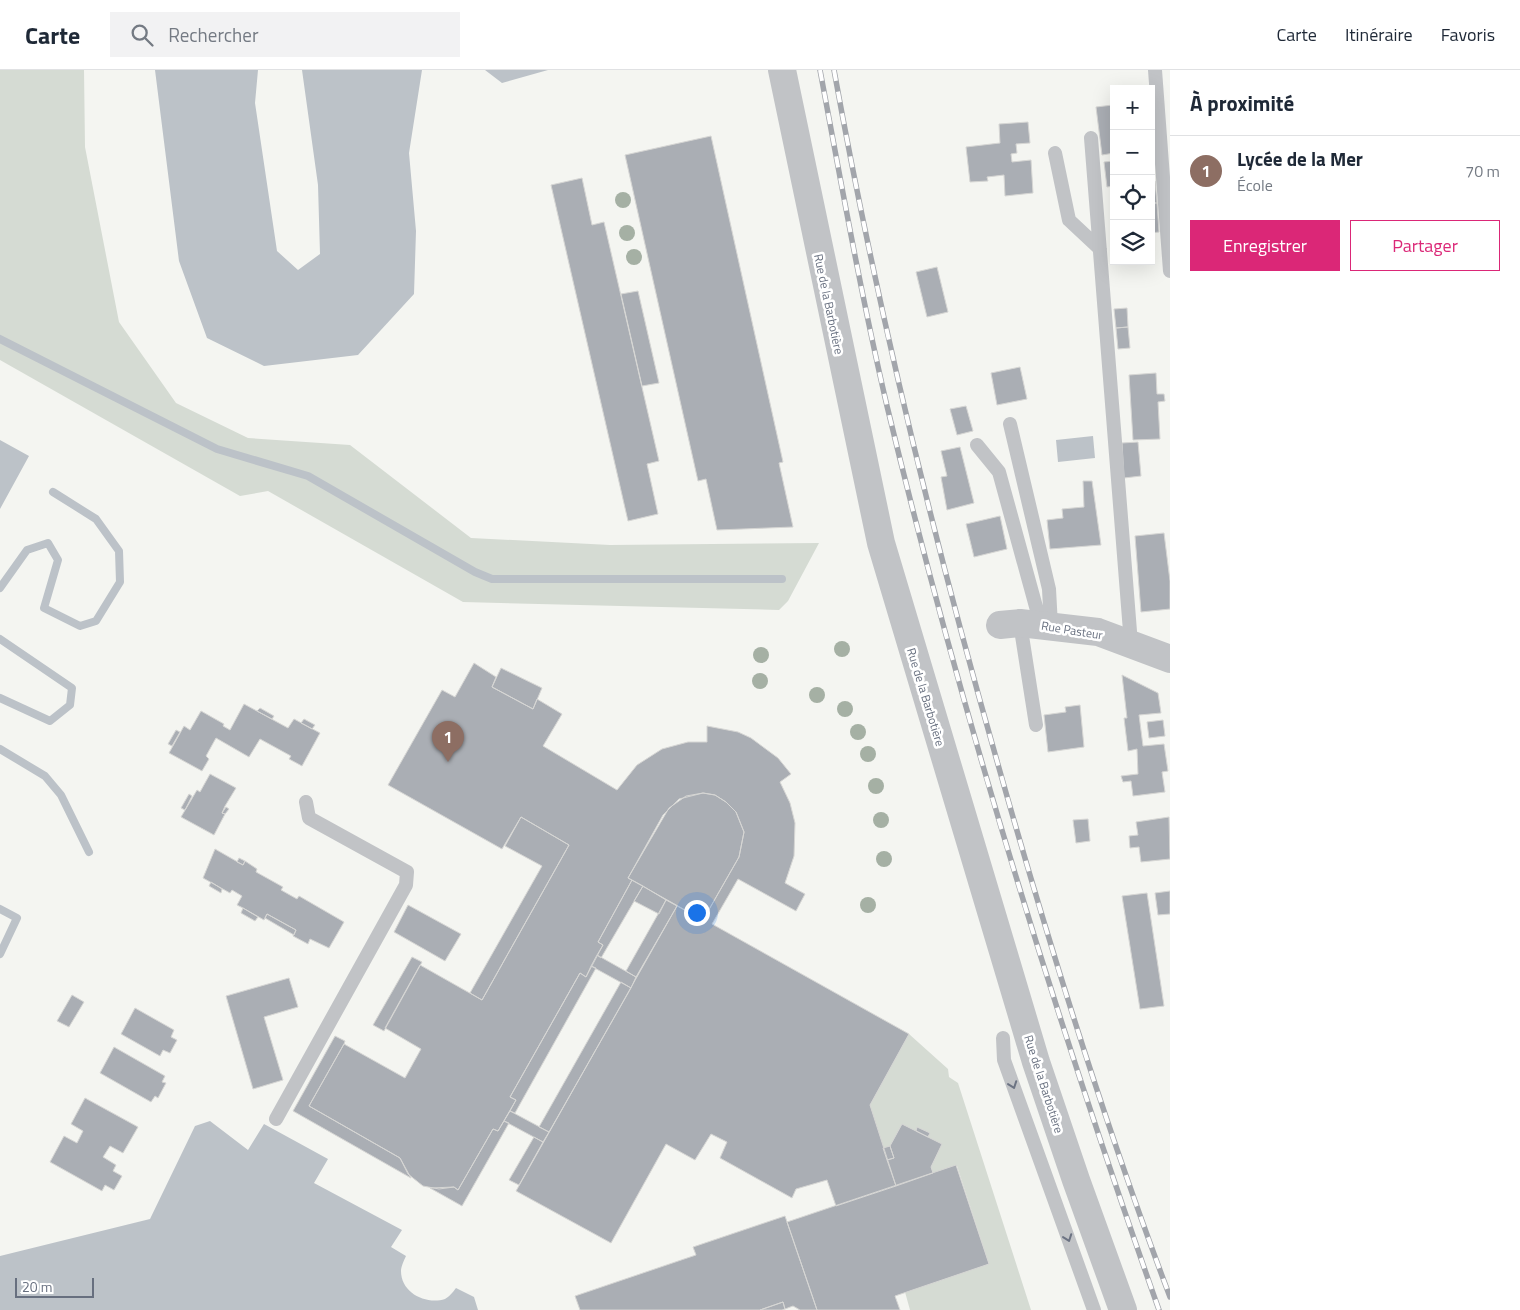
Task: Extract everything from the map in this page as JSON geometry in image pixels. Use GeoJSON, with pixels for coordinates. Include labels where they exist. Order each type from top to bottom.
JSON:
{"type":"FeatureCollection","features":[{"type":"Feature","properties":{"kind":"street","name":"Rue de la Barbotière"},"geometry":{"type":"LineString","coordinates":[[782,70],[880,543],[1036,1062],[1123,1310]]}},
{"type":"Feature","properties":{"kind":"street","name":"Rue Pasteur"},"geometry":{"type":"LineString","coordinates":[[1028,625],[1098,632],[1170,659]]}},
{"type":"Feature","properties":{"kind":"lane"},"geometry":{"type":"LineString","coordinates":[[1155,70],[1170,271]]}},
{"type":"Feature","properties":{"kind":"lane"},"geometry":{"type":"LineString","coordinates":[[1091,138],[1131,644]]}},
{"type":"Feature","properties":{"kind":"lane"},"geometry":{"type":"LineString","coordinates":[[1055,153],[1068,220],[1100,249]]}},
{"type":"Feature","properties":{"kind":"lane"},"geometry":{"type":"LineString","coordinates":[[1010,424],[1050,589],[1028,625]]}},
{"type":"Feature","properties":{"kind":"lane"},"geometry":{"type":"LineString","coordinates":[[977,445],[999,472],[1028,625],[1036,725]]}},
{"type":"Feature","properties":{"kind":"lane"},"geometry":{"type":"LineString","coordinates":[[276,1119],[406,885],[407,879],[407,872],[309,818],[306,802]]}},
{"type":"Feature","properties":{"kind":"lane"},"geometry":{"type":"LineString","coordinates":[[1003,1038],[1004,1060],[1094,1310]]}},
{"type":"Feature","properties":{"kind":"shaded area"},"geometry":{"type":"Polygon","coordinates":[[[0,70],[84,70],[85,147],[119,322],[176,403],[248,438],[350,445],[471,538],[610,545],[819,543],[788,601],[779,610],[463,602],[268,491],[240,496],[0,360],[0,70]]]}},
{"type":"Feature","properties":{"kind":"shaded area"},"geometry":{"type":"Polygon","coordinates":[[[155,70],[258,70],[255,103],[277,251],[298,270],[320,254],[318,185],[302,70],[422,70],[409,153],[416,231],[414,294],[358,355],[264,366],[207,338],[179,261],[155,70]]]}},
{"type":"Feature","properties":{"kind":"shaded area"},"geometry":{"type":"Polygon","coordinates":[[[485,70],[548,70],[502,83],[485,70]]]}},
{"type":"Feature","properties":{"kind":"shaded area"},"geometry":{"type":"Polygon","coordinates":[[[1093,436],[1095,458],[1058,462],[1056,440],[1093,436]]]}},
{"type":"Feature","properties":{"kind":"shaded area"},"geometry":{"type":"Polygon","coordinates":[[[0,440],[29,456],[0,509],[0,440]]]}},
{"type":"Feature","properties":{"kind":"shaded area"},"geometry":{"type":"Polygon","coordinates":[[[909,1034],[948,1069],[949,1077],[958,1083],[1031,1310],[910,1310],[905,1292],[989,1264],[957,1166],[933,1173],[931,1167],[942,1144],[928,1137],[930,1133],[917,1127],[916,1131],[902,1124],[890,1146],[883,1148],[870,1105],[909,1034]]]}},
{"type":"Feature","properties":{"kind":"shaded area"},"geometry":{"type":"Polygon","coordinates":[[[210,1121],[248,1150],[264,1124],[328,1159],[314,1183],[402,1230],[391,1247],[406,1256],[401,1271],[402,1279],[410,1291],[423,1299],[438,1300],[445,1299],[456,1288],[474,1297],[478,1310],[0,1310],[0,1256],[150,1219],[195,1126],[210,1121]]]}},
{"type":"Feature","properties":{"kind":"building"},"geometry":{"type":"Polygon","coordinates":[[[1110,105],[1110,154],[1102,155],[1096,107],[1110,105]]]}},
{"type":"Feature","properties":{"kind":"building"},"geometry":{"type":"Polygon","coordinates":[[[1028,122],[1030,143],[1016,144],[1017,153],[1011,154],[1012,162],[1031,160],[1033,193],[1005,196],[1004,175],[987,177],[988,181],[970,182],[966,147],[1000,143],[999,124],[1028,122]]]}},
{"type":"Feature","properties":{"kind":"building"},"geometry":{"type":"Polygon","coordinates":[[[711,136],[783,462],[779,463],[793,527],[717,530],[706,479],[698,481],[625,155],[711,136]]]}},
{"type":"Feature","properties":{"kind":"building"},"geometry":{"type":"Polygon","coordinates":[[[1110,161],[1110,187],[1107,187],[1104,162],[1110,161]]]}},
{"type":"Feature","properties":{"kind":"building"},"geometry":{"type":"Polygon","coordinates":[[[582,178],[592,225],[604,222],[659,461],[647,464],[658,514],[628,521],[551,185],[582,178]]]}},
{"type":"Feature","properties":{"kind":"building"},"geometry":{"type":"Polygon","coordinates":[[[1155,181],[1157,203],[1155,203],[1155,181]]]}},
{"type":"Feature","properties":{"kind":"building"},"geometry":{"type":"Polygon","coordinates":[[[1155,203],[1157,203],[1159,232],[1155,232],[1155,203]]]}},
{"type":"Feature","properties":{"kind":"building"},"geometry":{"type":"Polygon","coordinates":[[[937,267],[948,312],[927,317],[916,272],[937,267]]]}},
{"type":"Feature","properties":{"kind":"building"},"geometry":{"type":"Polygon","coordinates":[[[638,291],[659,383],[642,386],[621,294],[638,291]]]}},
{"type":"Feature","properties":{"kind":"building"},"geometry":{"type":"Polygon","coordinates":[[[1127,308],[1128,327],[1116,328],[1114,309],[1127,308]]]}},
{"type":"Feature","properties":{"kind":"building"},"geometry":{"type":"Polygon","coordinates":[[[1128,327],[1130,348],[1118,349],[1116,328],[1128,327]]]}},
{"type":"Feature","properties":{"kind":"building"},"geometry":{"type":"Polygon","coordinates":[[[1020,367],[1027,399],[997,405],[991,373],[1020,367]]]}},
{"type":"Feature","properties":{"kind":"building"},"geometry":{"type":"Polygon","coordinates":[[[1156,373],[1157,394],[1164,394],[1165,401],[1158,402],[1160,439],[1133,440],[1129,375],[1156,373]]]}},
{"type":"Feature","properties":{"kind":"building"},"geometry":{"type":"Polygon","coordinates":[[[966,406],[973,431],[957,435],[950,409],[966,406]]]}},
{"type":"Feature","properties":{"kind":"building"},"geometry":{"type":"Polygon","coordinates":[[[1138,442],[1141,476],[1124,478],[1122,443],[1138,442]]]}},
{"type":"Feature","properties":{"kind":"building"},"geometry":{"type":"Polygon","coordinates":[[[960,447],[974,503],[947,510],[941,477],[947,476],[941,451],[960,447]]]}},
{"type":"Feature","properties":{"kind":"building"},"geometry":{"type":"Polygon","coordinates":[[[1083,481],[1092,481],[1101,545],[1050,549],[1047,520],[1063,518],[1062,509],[1084,507],[1083,481]]]}},
{"type":"Feature","properties":{"kind":"building"},"geometry":{"type":"Polygon","coordinates":[[[1000,516],[1007,549],[974,557],[966,524],[1000,516]]]}},
{"type":"Feature","properties":{"kind":"building"},"geometry":{"type":"Polygon","coordinates":[[[1164,533],[1170,581],[1170,609],[1141,612],[1135,536],[1164,533]]]}},
{"type":"Feature","properties":{"kind":"building"},"geometry":{"type":"Polygon","coordinates":[[[474,663],[496,677],[492,687],[533,709],[537,699],[562,714],[543,746],[617,790],[637,765],[662,749],[688,742],[707,742],[707,726],[738,732],[751,738],[778,758],[791,774],[780,782],[790,803],[795,823],[794,856],[785,883],[805,894],[796,911],[738,879],[712,924],[909,1034],[870,1105],[896,1186],[836,1206],[827,1180],[796,1189],[792,1198],[720,1158],[727,1142],[711,1134],[695,1160],[666,1144],[611,1243],[516,1191],[677,906],[703,920],[739,857],[744,832],[736,812],[715,795],[703,793],[679,799],[663,815],[628,878],[632,880],[598,942],[603,945],[586,977],[580,973],[510,1097],[516,1100],[498,1131],[493,1129],[458,1190],[454,1187],[439,1189],[423,1186],[408,1174],[400,1158],[309,1106],[344,1044],[405,1078],[421,1049],[385,1028],[420,965],[482,1000],[569,845],[521,817],[502,849],[388,785],[442,690],[455,697],[474,663]]]}},
{"type":"Feature","properties":{"kind":"building"},"geometry":{"type":"Polygon","coordinates":[[[501,668],[542,688],[533,709],[492,687],[501,668]]]}},
{"type":"Feature","properties":{"kind":"building"},"geometry":{"type":"Polygon","coordinates":[[[1122,675],[1158,693],[1161,713],[1139,715],[1143,746],[1164,744],[1168,771],[1162,772],[1165,792],[1133,796],[1131,781],[1123,782],[1121,776],[1138,774],[1137,749],[1128,751],[1124,718],[1127,718],[1122,675]]]}},
{"type":"Feature","properties":{"kind":"building"},"geometry":{"type":"Polygon","coordinates":[[[244,704],[288,728],[294,719],[320,733],[302,766],[289,759],[291,756],[260,739],[249,757],[216,738],[206,756],[209,759],[202,771],[169,753],[184,726],[190,730],[201,711],[224,724],[223,726],[230,730],[244,704]]]}},
{"type":"Feature","properties":{"kind":"building"},"geometry":{"type":"Polygon","coordinates":[[[1080,705],[1084,747],[1048,752],[1044,715],[1066,712],[1065,707],[1080,705]]]}},
{"type":"Feature","properties":{"kind":"building"},"geometry":{"type":"Polygon","coordinates":[[[260,708],[274,716],[272,719],[257,711],[260,708]]]}},
{"type":"Feature","properties":{"kind":"building"},"geometry":{"type":"Polygon","coordinates":[[[304,719],[315,725],[312,729],[301,723],[304,719]]]}},
{"type":"Feature","properties":{"kind":"building"},"geometry":{"type":"Polygon","coordinates":[[[1163,720],[1165,736],[1149,738],[1147,722],[1163,720]]]}},
{"type":"Feature","properties":{"kind":"building"},"geometry":{"type":"Polygon","coordinates":[[[176,730],[180,732],[172,746],[168,744],[176,730]]]}},
{"type":"Feature","properties":{"kind":"building"},"geometry":{"type":"Polygon","coordinates":[[[210,774],[236,788],[225,806],[222,813],[225,814],[214,835],[181,817],[197,790],[200,792],[210,774]]]}},
{"type":"Feature","properties":{"kind":"building"},"geometry":{"type":"Polygon","coordinates":[[[703,793],[715,795],[726,802],[736,812],[744,832],[739,857],[703,920],[628,878],[669,808],[686,796],[703,793]]]}},
{"type":"Feature","properties":{"kind":"building"},"geometry":{"type":"Polygon","coordinates":[[[189,794],[192,796],[185,810],[181,808],[189,794]]]}},
{"type":"Feature","properties":{"kind":"building"},"geometry":{"type":"Polygon","coordinates":[[[226,807],[229,809],[225,814],[222,813],[226,807]]]}},
{"type":"Feature","properties":{"kind":"building"},"geometry":{"type":"Polygon","coordinates":[[[521,817],[569,845],[482,1000],[470,993],[542,866],[505,846],[521,817]]]}},
{"type":"Feature","properties":{"kind":"building"},"geometry":{"type":"Polygon","coordinates":[[[1169,817],[1170,859],[1141,862],[1139,847],[1130,848],[1129,836],[1138,835],[1136,822],[1169,817]]]}},
{"type":"Feature","properties":{"kind":"building"},"geometry":{"type":"Polygon","coordinates":[[[1088,819],[1090,841],[1076,843],[1073,820],[1088,819]]]}},
{"type":"Feature","properties":{"kind":"building"},"geometry":{"type":"Polygon","coordinates":[[[215,849],[243,865],[245,861],[257,869],[256,872],[283,887],[281,890],[297,899],[299,896],[344,922],[329,948],[310,939],[308,944],[293,936],[296,930],[267,914],[264,920],[237,905],[242,896],[232,890],[230,893],[203,878],[215,849]]]}},
{"type":"Feature","properties":{"kind":"building"},"geometry":{"type":"Polygon","coordinates":[[[239,858],[245,861],[243,865],[237,862],[239,858]]]}},
{"type":"Feature","properties":{"kind":"building"},"geometry":{"type":"Polygon","coordinates":[[[632,880],[643,886],[601,958],[597,955],[603,945],[598,942],[632,880]]]}},
{"type":"Feature","properties":{"kind":"building"},"geometry":{"type":"Polygon","coordinates":[[[211,882],[222,889],[221,893],[209,886],[211,882]]]}},
{"type":"Feature","properties":{"kind":"building"},"geometry":{"type":"Polygon","coordinates":[[[643,886],[666,900],[659,914],[634,901],[643,886]]]}},
{"type":"Feature","properties":{"kind":"building"},"geometry":{"type":"Polygon","coordinates":[[[1170,891],[1170,914],[1158,915],[1155,893],[1170,891]]]}},
{"type":"Feature","properties":{"kind":"building"},"geometry":{"type":"Polygon","coordinates":[[[1147,893],[1164,1006],[1140,1009],[1122,896],[1147,893]]]}},
{"type":"Feature","properties":{"kind":"building"},"geometry":{"type":"Polygon","coordinates":[[[666,900],[677,906],[636,977],[626,971],[666,900]]]}},
{"type":"Feature","properties":{"kind":"building"},"geometry":{"type":"Polygon","coordinates":[[[408,905],[461,934],[445,961],[394,932],[408,905]]]}},
{"type":"Feature","properties":{"kind":"building"},"geometry":{"type":"Polygon","coordinates":[[[243,908],[258,917],[255,921],[241,913],[243,908]]]}},
{"type":"Feature","properties":{"kind":"building"},"geometry":{"type":"Polygon","coordinates":[[[267,914],[296,930],[294,935],[265,918],[267,914]]]}},
{"type":"Feature","properties":{"kind":"building"},"geometry":{"type":"Polygon","coordinates":[[[597,955],[636,977],[631,988],[591,966],[597,955]]]}},
{"type":"Feature","properties":{"kind":"building"},"geometry":{"type":"Polygon","coordinates":[[[412,957],[422,962],[384,1031],[373,1025],[412,957]]]}},
{"type":"Feature","properties":{"kind":"building"},"geometry":{"type":"Polygon","coordinates":[[[591,966],[596,968],[515,1113],[510,1111],[516,1100],[510,1097],[580,973],[586,977],[591,966]]]}},
{"type":"Feature","properties":{"kind":"building"},"geometry":{"type":"Polygon","coordinates":[[[289,978],[298,1007],[264,1017],[283,1080],[253,1089],[226,996],[289,978]]]}},
{"type":"Feature","properties":{"kind":"building"},"geometry":{"type":"Polygon","coordinates":[[[621,982],[631,988],[549,1132],[539,1127],[621,982]]]}},
{"type":"Feature","properties":{"kind":"building"},"geometry":{"type":"Polygon","coordinates":[[[72,995],[84,1002],[69,1027],[57,1021],[72,995]]]}},
{"type":"Feature","properties":{"kind":"building"},"geometry":{"type":"Polygon","coordinates":[[[135,1008],[174,1030],[171,1037],[177,1040],[170,1053],[163,1050],[160,1056],[121,1034],[135,1008]]]}},
{"type":"Feature","properties":{"kind":"building"},"geometry":{"type":"Polygon","coordinates":[[[335,1036],[345,1041],[344,1044],[309,1106],[400,1158],[411,1178],[293,1111],[335,1036]]]}},
{"type":"Feature","properties":{"kind":"building"},"geometry":{"type":"Polygon","coordinates":[[[114,1047],[165,1076],[162,1082],[166,1083],[158,1098],[155,1096],[151,1102],[100,1073],[114,1047]]]}},
{"type":"Feature","properties":{"kind":"building"},"geometry":{"type":"Polygon","coordinates":[[[85,1098],[138,1127],[123,1153],[110,1146],[103,1157],[116,1165],[113,1171],[122,1176],[114,1190],[105,1185],[102,1191],[50,1162],[64,1136],[77,1143],[83,1131],[71,1124],[85,1098]]]}},
{"type":"Feature","properties":{"kind":"building"},"geometry":{"type":"Polygon","coordinates":[[[510,1111],[549,1132],[543,1142],[504,1121],[510,1111]]]}},
{"type":"Feature","properties":{"kind":"building"},"geometry":{"type":"Polygon","coordinates":[[[504,1121],[509,1123],[462,1206],[430,1188],[454,1187],[458,1190],[493,1129],[498,1131],[504,1121]]]}},
{"type":"Feature","properties":{"kind":"building"},"geometry":{"type":"Polygon","coordinates":[[[902,1124],[942,1144],[931,1167],[933,1173],[896,1186],[887,1160],[894,1158],[890,1146],[902,1124]]]}},
{"type":"Feature","properties":{"kind":"building"},"geometry":{"type":"Polygon","coordinates":[[[917,1127],[930,1133],[928,1137],[916,1131],[917,1127]]]}},
{"type":"Feature","properties":{"kind":"building"},"geometry":{"type":"Polygon","coordinates":[[[534,1137],[543,1142],[519,1185],[509,1180],[534,1137]]]}},
{"type":"Feature","properties":{"kind":"building"},"geometry":{"type":"Polygon","coordinates":[[[890,1146],[894,1158],[887,1160],[883,1148],[890,1146]]]}},
{"type":"Feature","properties":{"kind":"building"},"geometry":{"type":"Polygon","coordinates":[[[956,1165],[989,1264],[895,1296],[900,1310],[817,1310],[787,1222],[956,1165]]]}},
{"type":"Feature","properties":{"kind":"building"},"geometry":{"type":"Polygon","coordinates":[[[785,1216],[817,1310],[800,1310],[793,1306],[785,1309],[783,1302],[760,1310],[580,1310],[575,1296],[696,1255],[693,1247],[785,1216]]]}},
{"type":"Feature","properties":{"kind":"building"},"geometry":{"type":"Polygon","coordinates":[[[783,1302],[785,1309],[760,1310],[783,1302]]]}},
{"type":"Feature","properties":{"kind":"waterway"},"geometry":{"type":"LineString","coordinates":[[0,339],[217,449],[308,476],[475,572],[492,579],[782,579]]}},
{"type":"Feature","properties":{"kind":"waterway"},"geometry":{"type":"LineString","coordinates":[[0,588],[27,550],[48,543],[58,560],[44,608],[80,626],[96,621],[120,582],[119,551],[96,519],[53,492]]}},
{"type":"Feature","properties":{"kind":"waterway"},"geometry":{"type":"LineString","coordinates":[[0,639],[72,688],[70,705],[50,721],[0,698]]}},
{"type":"Feature","properties":{"kind":"waterway"},"geometry":{"type":"LineString","coordinates":[[0,749],[45,776],[61,795],[89,852]]}},
{"type":"Feature","properties":{"kind":"waterway"},"geometry":{"type":"LineString","coordinates":[[0,909],[17,918],[0,954]]}},
{"type":"Feature","properties":{"kind":"railway"},"geometry":{"type":"LineString","coordinates":[[820,70],[887,406],[946,635],[1011,862],[1046,974],[1159,1310]]}},
{"type":"Feature","properties":{"kind":"railway"},"geometry":{"type":"LineString","coordinates":[[834,70],[850,157],[887,331],[928,504],[973,675],[1016,829],[1078,1031],[1122,1165],[1170,1297]]}},
{"type":"Feature","properties":{"kind":"place","name":"Lycée de la Mer"},"geometry":{"type":"Point","coordinates":[448,762]}}]}
